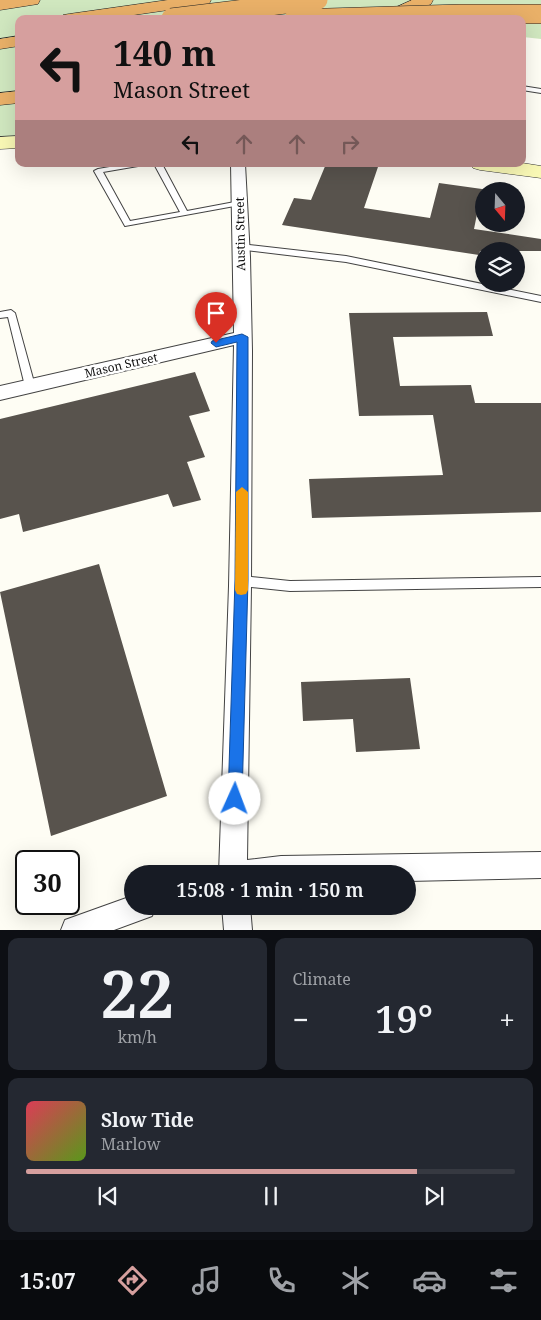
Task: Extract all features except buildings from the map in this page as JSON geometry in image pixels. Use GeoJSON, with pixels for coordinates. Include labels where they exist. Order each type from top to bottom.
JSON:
{"type":"FeatureCollection","features":[{"type":"Feature","properties":{"kind":"highway"},"geometry":{"type":"LineString","coordinates":[[0,6],[32,0]]}},
{"type":"Feature","properties":{"kind":"highway"},"geometry":{"type":"LineString","coordinates":[[168,14],[203,0]]}},
{"type":"Feature","properties":{"kind":"highway"},"geometry":{"type":"LineString","coordinates":[[148,15],[318,0]]}},
{"type":"Feature","properties":{"kind":"highway"},"geometry":{"type":"LineString","coordinates":[[393,15],[425,0]]}},
{"type":"Feature","properties":{"kind":"highway"},"geometry":{"type":"LineString","coordinates":[[427,15],[541,14]]}},
{"type":"Feature","properties":{"kind":"highway"},"geometry":{"type":"LineString","coordinates":[[0,28],[15,26]]}},
{"type":"Feature","properties":{"kind":"highway"},"geometry":{"type":"LineString","coordinates":[[0,44],[15,42]]}},
{"type":"Feature","properties":{"kind":"highway"},"geometry":{"type":"LineString","coordinates":[[0,52],[15,50]]}},
{"type":"Feature","properties":{"kind":"highway"},"geometry":{"type":"LineString","coordinates":[[0,99],[15,97]]}},
{"type":"Feature","properties":{"kind":"main road"},"geometry":{"type":"LineString","coordinates":[[0,143],[15,142]]}},
{"type":"Feature","properties":{"kind":"main road"},"geometry":{"type":"LineString","coordinates":[[503,167],[541,172]]}},
{"type":"Feature","properties":{"kind":"street","name":"Austin Street"},"geometry":{"type":"LineString","coordinates":[[233,865],[242,580],[242,337],[238,167]]}},
{"type":"Feature","properties":{"kind":"street","name":"Mason Street"},"geometry":{"type":"LineString","coordinates":[[0,393],[242,337]]}},
{"type":"Feature","properties":{"kind":"street"},"geometry":{"type":"LineString","coordinates":[[416,867],[541,865]]}},
{"type":"Feature","properties":{"kind":"street"},"geometry":{"type":"LineString","coordinates":[[75,930],[124,912]]}},
{"type":"Feature","properties":{"kind":"street"},"geometry":{"type":"LineString","coordinates":[[237,915],[238,930]]}},
{"type":"Feature","properties":{"kind":"lane"},"geometry":{"type":"LineString","coordinates":[[526,88],[541,90]]}},
{"type":"Feature","properties":{"kind":"lane"},"geometry":{"type":"LineString","coordinates":[[121,167],[98,171],[128,224],[240,203]]}},
{"type":"Feature","properties":{"kind":"lane"},"geometry":{"type":"LineString","coordinates":[[160,167],[184,213]]}},
{"type":"Feature","properties":{"kind":"lane"},"geometry":{"type":"LineString","coordinates":[[240,247],[346,259],[541,299]]}},
{"type":"Feature","properties":{"kind":"lane"},"geometry":{"type":"LineString","coordinates":[[0,315],[12,313],[30,386]]}},
{"type":"Feature","properties":{"kind":"lane"},"geometry":{"type":"LineString","coordinates":[[242,580],[290,586],[541,582]]}},
{"type":"Feature","properties":{"kind":"green space"},"geometry":{"type":"Polygon","coordinates":[[[0,0],[541,0],[541,39],[526,37],[526,15],[15,15],[15,138],[0,139],[0,0]]]}},
{"type":"Feature","properties":{"kind":"slow traffic"},"geometry":{"type":"LineString","coordinates":[[241,590],[242,492]]}},
{"type":"Feature","properties":{"kind":"route"},"geometry":{"type":"LineString","coordinates":[[216,343],[242,337],[242,580],[235,799]]}}]}
